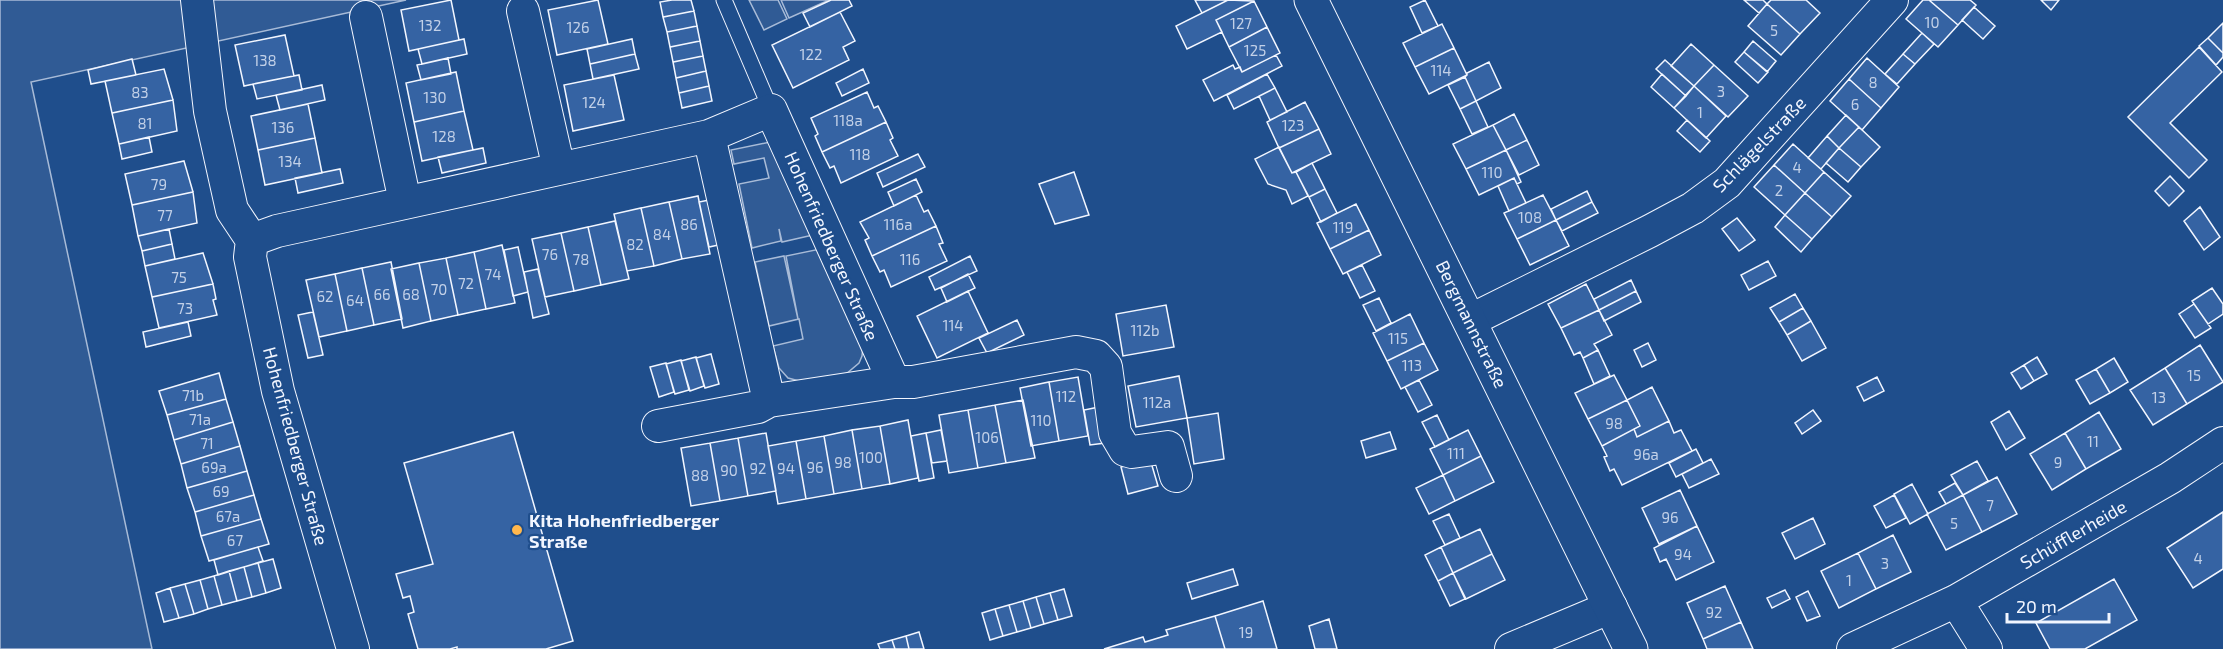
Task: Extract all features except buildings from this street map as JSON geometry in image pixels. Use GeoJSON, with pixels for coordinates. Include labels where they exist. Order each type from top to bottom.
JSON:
{"type":"FeatureCollection","features":[{"type":"Feature","properties":{"kind":"street","name":"Bergmannstraße"},"geometry":{"type":"LineString","coordinates":[[1311,0],[1471,320],[1631,649]]}},
{"type":"Feature","properties":{"kind":"street","name":"Schlägelstraße"},"geometry":{"type":"LineString","coordinates":[[1471,320],[1693,208],[1727,183],[1892,0]]}},
{"type":"Feature","properties":{"kind":"street"},"geometry":{"type":"LineString","coordinates":[[197,4],[210,111],[232,210],[252,240],[277,231],[709,136],[771,110]]}},
{"type":"Feature","properties":{"kind":"street"},"geometry":{"type":"LineString","coordinates":[[523,11],[558,169]]}},
{"type":"Feature","properties":{"kind":"street"},"geometry":{"type":"LineString","coordinates":[[366,17],[405,202]]}},
{"type":"Feature","properties":{"kind":"street","name":"Hohenfriedberger Straße"},"geometry":{"type":"LineString","coordinates":[[771,110],[894,382]]}},
{"type":"Feature","properties":{"kind":"street"},"geometry":{"type":"LineString","coordinates":[[709,136],[769,401]]}},
{"type":"Feature","properties":{"kind":"street","name":"Hohenfriedberger Straße"},"geometry":{"type":"LineString","coordinates":[[252,240],[250,257],[278,391],[353,649]]}},
{"type":"Feature","properties":{"kind":"street"},"geometry":{"type":"LineString","coordinates":[[658,426],[758,407],[769,401],[894,382],[914,382],[1076,352],[1096,356],[1106,368],[1115,433],[1125,450],[1132,453],[1168,447],[1176,476]]}},
{"type":"Feature","properties":{"kind":"street","name":"Schüfflerheide"},"geometry":{"type":"LineString","coordinates":[[1853,649],[1956,601],[2170,478],[2223,443]]}},
{"type":"Feature","properties":{"kind":"street"},"geometry":{"type":"LineString","coordinates":[[1956,601],[1986,649]]}},
{"type":"Feature","properties":{"kind":"street"},"geometry":{"type":"LineString","coordinates":[[1511,649],[1611,607]]}},
{"type":"Feature","properties":{"kind":"lane","name":"Hohenfriedberger Straße"},"geometry":{"type":"LineString","coordinates":[[724,0],[771,110]]}},
{"type":"Feature","properties":{"kind":"shaded area"},"geometry":{"type":"Polygon","coordinates":[[[0,0],[406,0],[31,82],[152,649],[0,649],[0,0]]]}},
{"type":"Feature","properties":{"kind":"shaded area"},"geometry":{"type":"Polygon","coordinates":[[[749,0],[778,0],[787,19],[764,30],[749,0]]]}},
{"type":"Feature","properties":{"kind":"shaded area"},"geometry":{"type":"Polygon","coordinates":[[[781,0],[829,0],[789,18],[781,0]]]}},
{"type":"Feature","properties":{"kind":"shaded area"},"geometry":{"type":"Polygon","coordinates":[[[770,142],[813,235],[782,242],[779,229],[781,241],[752,248],[739,184],[769,178],[764,158],[734,164],[731,150],[770,142]]]}},
{"type":"Feature","properties":{"kind":"shaded area"},"geometry":{"type":"Polygon","coordinates":[[[820,249],[863,346],[862,356],[859,363],[846,374],[803,382],[788,378],[779,368],[773,346],[803,339],[799,319],[769,326],[755,262],[784,256],[798,319],[786,256],[820,249]]]}},
{"type":"Feature","properties":{"kind":"place","name":"Kita Hohenfriedberger Straße"},"geometry":{"type":"Point","coordinates":[517,530]}}]}
